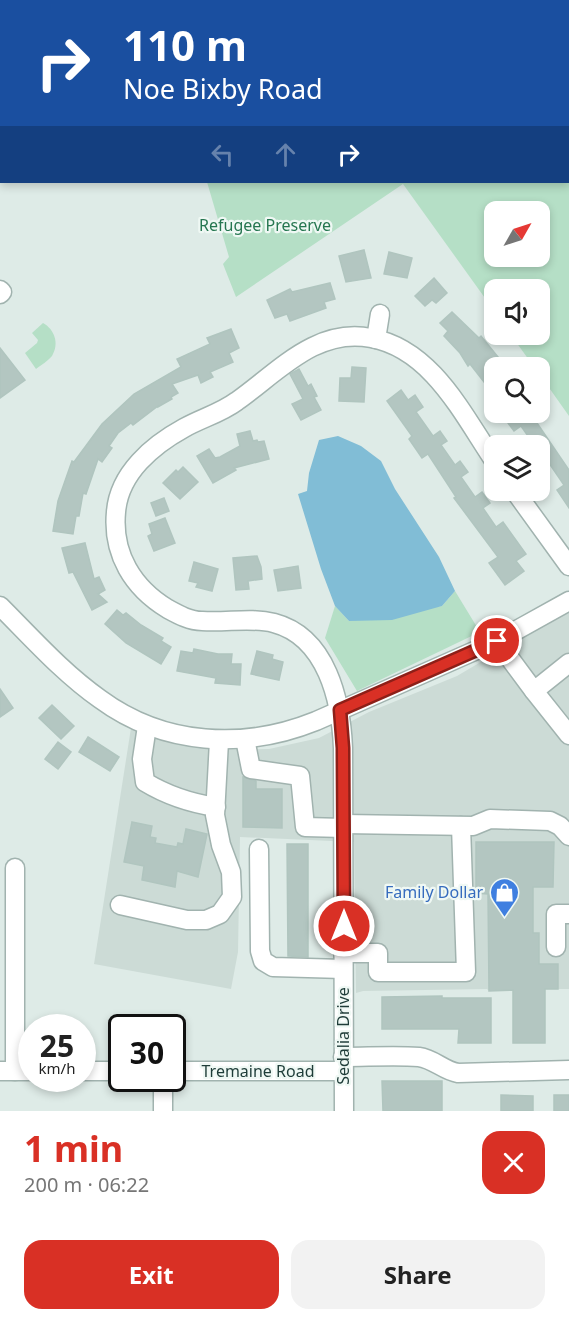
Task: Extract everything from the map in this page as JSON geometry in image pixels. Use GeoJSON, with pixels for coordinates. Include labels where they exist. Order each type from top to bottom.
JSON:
{"type":"FeatureCollection","features":[{"type":"Feature","properties":{"kind":"street"},"geometry":{"type":"LineString","coordinates":[[0,290],[2,292],[0,294]]}},
{"type":"Feature","properties":{"kind":"street"},"geometry":{"type":"LineString","coordinates":[[376,339],[380,314]]}},
{"type":"Feature","properties":{"kind":"street","name":"Sedalia Drive"},"geometry":{"type":"LineString","coordinates":[[344,1111],[343,748],[340,710],[333,686],[318,655],[299,634],[274,623],[200,621],[182,616],[150,598],[125,566],[119,550],[116,512],[121,491],[139,461],[171,436],[236,402],[309,348],[355,335],[376,339],[408,352],[448,392],[484,446]]}},
{"type":"Feature","properties":{"kind":"street"},"geometry":{"type":"LineString","coordinates":[[522,501],[569,566]]}},
{"type":"Feature","properties":{"kind":"street"},"geometry":{"type":"LineString","coordinates":[[0,606],[74,679],[109,706],[147,726],[182,736],[219,741],[245,739],[296,729],[497,641],[569,601]]}},
{"type":"Feature","properties":{"kind":"street"},"geometry":{"type":"LineString","coordinates":[[497,641],[534,691],[566,725]]}},
{"type":"Feature","properties":{"kind":"street"},"geometry":{"type":"LineString","coordinates":[[534,691],[569,663]]}},
{"type":"Feature","properties":{"kind":"street"},"geometry":{"type":"LineString","coordinates":[[147,726],[142,759],[145,782],[160,791],[190,803],[216,807]]}},
{"type":"Feature","properties":{"kind":"street"},"geometry":{"type":"LineString","coordinates":[[245,739],[251,769],[300,776],[305,827],[474,826],[490,819],[550,821],[560,826],[569,836]]}},
{"type":"Feature","properties":{"kind":"street"},"geometry":{"type":"LineString","coordinates":[[120,905],[187,920],[206,920],[220,914],[232,897],[231,872],[221,845],[215,815],[219,741]]}},
{"type":"Feature","properties":{"kind":"street"},"geometry":{"type":"LineString","coordinates":[[259,849],[260,951],[264,962],[273,967],[343,961],[378,953],[378,972],[465,972],[461,826]]}},
{"type":"Feature","properties":{"kind":"street"},"geometry":{"type":"LineString","coordinates":[[15,868],[16,1071]]}},
{"type":"Feature","properties":{"kind":"street"},"geometry":{"type":"LineString","coordinates":[[556,947],[556,914],[569,914]]}},
{"type":"Feature","properties":{"kind":"street","name":"Tremaine Road"},"geometry":{"type":"LineString","coordinates":[[186,1070],[343,1064],[420,1057],[432,1060],[450,1071],[458,1072],[569,1070]]}},
{"type":"Feature","properties":{"kind":"street"},"geometry":{"type":"LineString","coordinates":[[163,1092],[163,1111]]}},
{"type":"Feature","properties":{"kind":"shaded area"},"geometry":{"type":"Polygon","coordinates":[[[569,610],[569,989],[363,991],[356,993],[354,842],[240,837],[238,952],[231,989],[94,964],[131,728],[226,750],[269,749],[319,738],[369,712],[457,676],[569,610]]]}},
{"type":"Feature","properties":{"kind":"green space","name":"Refugee Preserve"},"geometry":{"type":"Polygon","coordinates":[[[207,183],[569,183],[569,416],[550,389],[550,357],[527,357],[518,345],[550,345],[550,279],[484,279],[484,297],[403,184],[236,297],[223,264],[229,257],[207,183]]]}},
{"type":"Feature","properties":{"kind":"green space"},"geometry":{"type":"Polygon","coordinates":[[[43,323],[53,333],[56,346],[52,356],[36,369],[25,353],[37,343],[38,340],[32,333],[43,323]]]}},
{"type":"Feature","properties":{"kind":"green space"},"geometry":{"type":"Polygon","coordinates":[[[455,591],[480,632],[357,691],[325,638],[335,606],[349,621],[442,606],[455,591]]]}},
{"type":"Feature","properties":{"kind":"water"},"geometry":{"type":"Polygon","coordinates":[[[338,436],[361,446],[381,461],[395,489],[439,557],[455,591],[442,606],[392,620],[349,621],[335,606],[298,494],[307,491],[309,473],[319,440],[338,436]]]}},
{"type":"Feature","properties":{"kind":"building"},"geometry":{"type":"Polygon","coordinates":[[[364,250],[371,278],[346,282],[339,256],[364,250]]]}},
{"type":"Feature","properties":{"kind":"building"},"geometry":{"type":"Polygon","coordinates":[[[389,252],[412,258],[407,278],[384,274],[389,252]]]}},
{"type":"Feature","properties":{"kind":"building"},"geometry":{"type":"Polygon","coordinates":[[[434,278],[447,293],[436,303],[432,300],[425,306],[415,296],[434,278]]]}},
{"type":"Feature","properties":{"kind":"building"},"geometry":{"type":"Polygon","coordinates":[[[330,283],[335,299],[324,302],[326,308],[290,321],[287,314],[275,318],[267,300],[290,289],[292,292],[330,283]]]}},
{"type":"Feature","properties":{"kind":"building"},"geometry":{"type":"Polygon","coordinates":[[[452,312],[479,338],[481,336],[484,345],[488,345],[498,357],[484,357],[484,382],[444,336],[448,331],[440,323],[452,312]]]}},
{"type":"Feature","properties":{"kind":"building"},"geometry":{"type":"Polygon","coordinates":[[[231,329],[239,348],[229,353],[233,362],[210,372],[213,377],[201,383],[198,375],[172,384],[178,393],[171,397],[172,399],[118,433],[109,446],[112,448],[102,462],[98,459],[86,494],[83,493],[73,534],[53,531],[58,501],[72,461],[74,462],[102,424],[134,394],[181,367],[177,359],[210,344],[207,338],[231,329]]]}},
{"type":"Feature","properties":{"kind":"building"},"geometry":{"type":"Polygon","coordinates":[[[0,348],[25,380],[0,398],[0,348]]]}},
{"type":"Feature","properties":{"kind":"building"},"geometry":{"type":"Polygon","coordinates":[[[352,367],[366,368],[364,402],[339,401],[340,378],[351,378],[352,367]]]}},
{"type":"Feature","properties":{"kind":"building"},"geometry":{"type":"Polygon","coordinates":[[[299,369],[308,386],[311,384],[317,396],[314,397],[321,410],[301,420],[292,404],[303,399],[290,374],[299,369]]]}},
{"type":"Feature","properties":{"kind":"building"},"geometry":{"type":"Polygon","coordinates":[[[401,390],[408,400],[415,395],[423,407],[416,412],[433,436],[440,431],[447,441],[441,445],[455,465],[460,461],[468,472],[461,477],[475,497],[482,492],[484,501],[490,503],[483,508],[496,527],[503,522],[526,554],[516,561],[524,571],[505,585],[489,563],[498,557],[454,498],[456,497],[428,454],[422,458],[409,439],[412,436],[387,401],[401,390]]]}},
{"type":"Feature","properties":{"kind":"building"},"geometry":{"type":"Polygon","coordinates":[[[508,423],[537,423],[545,435],[527,435],[521,426],[514,431],[508,423]]]}},
{"type":"Feature","properties":{"kind":"building"},"geometry":{"type":"Polygon","coordinates":[[[250,431],[253,441],[264,441],[269,459],[234,468],[236,470],[213,483],[197,456],[209,449],[215,458],[220,457],[240,446],[237,434],[250,431]]]}},
{"type":"Feature","properties":{"kind":"building"},"geometry":{"type":"Polygon","coordinates":[[[550,442],[569,470],[569,508],[557,490],[564,485],[550,464],[550,442]]]}},
{"type":"Feature","properties":{"kind":"building"},"geometry":{"type":"Polygon","coordinates":[[[183,467],[198,482],[180,499],[163,483],[176,470],[178,472],[183,467]]]}},
{"type":"Feature","properties":{"kind":"building"},"geometry":{"type":"Polygon","coordinates":[[[164,498],[169,511],[156,516],[151,503],[164,498]]]}},
{"type":"Feature","properties":{"kind":"building"},"geometry":{"type":"Polygon","coordinates":[[[165,518],[175,543],[154,551],[148,536],[152,534],[149,524],[165,518]]]}},
{"type":"Feature","properties":{"kind":"building"},"geometry":{"type":"Polygon","coordinates":[[[85,543],[94,579],[99,577],[105,590],[98,594],[107,602],[92,610],[73,572],[69,573],[62,548],[85,543]]]}},
{"type":"Feature","properties":{"kind":"building"},"geometry":{"type":"Polygon","coordinates":[[[257,556],[262,579],[248,581],[249,589],[236,590],[233,558],[257,556]]]}},
{"type":"Feature","properties":{"kind":"building"},"geometry":{"type":"Polygon","coordinates":[[[194,562],[218,569],[212,591],[196,587],[198,583],[189,581],[194,562]]]}},
{"type":"Feature","properties":{"kind":"building"},"geometry":{"type":"Polygon","coordinates":[[[298,566],[301,588],[278,591],[274,570],[298,566]]]}},
{"type":"Feature","properties":{"kind":"building"},"geometry":{"type":"Polygon","coordinates":[[[117,610],[123,615],[126,613],[163,638],[161,641],[171,647],[161,664],[126,643],[105,624],[117,610]]]}},
{"type":"Feature","properties":{"kind":"building"},"geometry":{"type":"Polygon","coordinates":[[[194,649],[218,654],[232,654],[231,664],[241,664],[240,685],[215,683],[216,678],[177,671],[181,651],[193,653],[194,649]]]}},
{"type":"Feature","properties":{"kind":"building"},"geometry":{"type":"Polygon","coordinates":[[[257,651],[273,655],[272,659],[283,662],[279,680],[251,674],[257,651]]]}},
{"type":"Feature","properties":{"kind":"building"},"geometry":{"type":"Polygon","coordinates":[[[0,689],[13,708],[0,717],[0,689]]]}},
{"type":"Feature","properties":{"kind":"building"},"geometry":{"type":"Polygon","coordinates":[[[52,705],[74,726],[61,739],[39,718],[52,705]]]}},
{"type":"Feature","properties":{"kind":"building"},"geometry":{"type":"Polygon","coordinates":[[[88,737],[119,757],[110,771],[79,752],[88,737]]]}},
{"type":"Feature","properties":{"kind":"building"},"geometry":{"type":"Polygon","coordinates":[[[58,742],[71,752],[58,769],[45,759],[58,742]]]}},
{"type":"Feature","properties":{"kind":"building"},"geometry":{"type":"Polygon","coordinates":[[[243,777],[256,781],[256,789],[282,789],[282,828],[243,827],[243,777]]]}},
{"type":"Feature","properties":{"kind":"building"},"geometry":{"type":"Polygon","coordinates":[[[132,822],[152,826],[150,837],[156,838],[155,843],[177,847],[178,843],[183,844],[186,829],[207,834],[198,877],[177,871],[175,887],[142,880],[144,866],[124,862],[132,822]]]}},
{"type":"Feature","properties":{"kind":"building"},"geometry":{"type":"Polygon","coordinates":[[[476,842],[554,842],[553,887],[533,887],[533,933],[539,933],[539,964],[558,964],[558,989],[545,989],[545,1043],[513,1043],[513,990],[489,991],[488,894],[476,893],[476,842]]]}},
{"type":"Feature","properties":{"kind":"building"},"geometry":{"type":"Polygon","coordinates":[[[287,844],[308,844],[308,957],[288,956],[287,844]]]}},
{"type":"Feature","properties":{"kind":"building"},"geometry":{"type":"Polygon","coordinates":[[[442,996],[442,998],[491,998],[491,1043],[458,1043],[459,1029],[382,1029],[382,997],[442,996]]]}},
{"type":"Feature","properties":{"kind":"building"},"geometry":{"type":"Polygon","coordinates":[[[382,1081],[442,1081],[442,1111],[383,1111],[382,1081]]]}},
{"type":"Feature","properties":{"kind":"building"},"geometry":{"type":"Polygon","coordinates":[[[501,1095],[533,1096],[533,1111],[501,1111],[501,1095]]]}},
{"type":"Feature","properties":{"kind":"building"},"geometry":{"type":"Polygon","coordinates":[[[554,1095],[569,1095],[569,1111],[554,1111],[554,1095]]]}},
{"type":"Feature","properties":{"kind":"place","name":"Family Dollar"},"geometry":{"type":"Point","coordinates":[504,918]}},
{"type":"Feature","properties":{"kind":"route"},"geometry":{"type":"LineString","coordinates":[[344,926],[343,748],[340,710],[497,641]]}}]}
